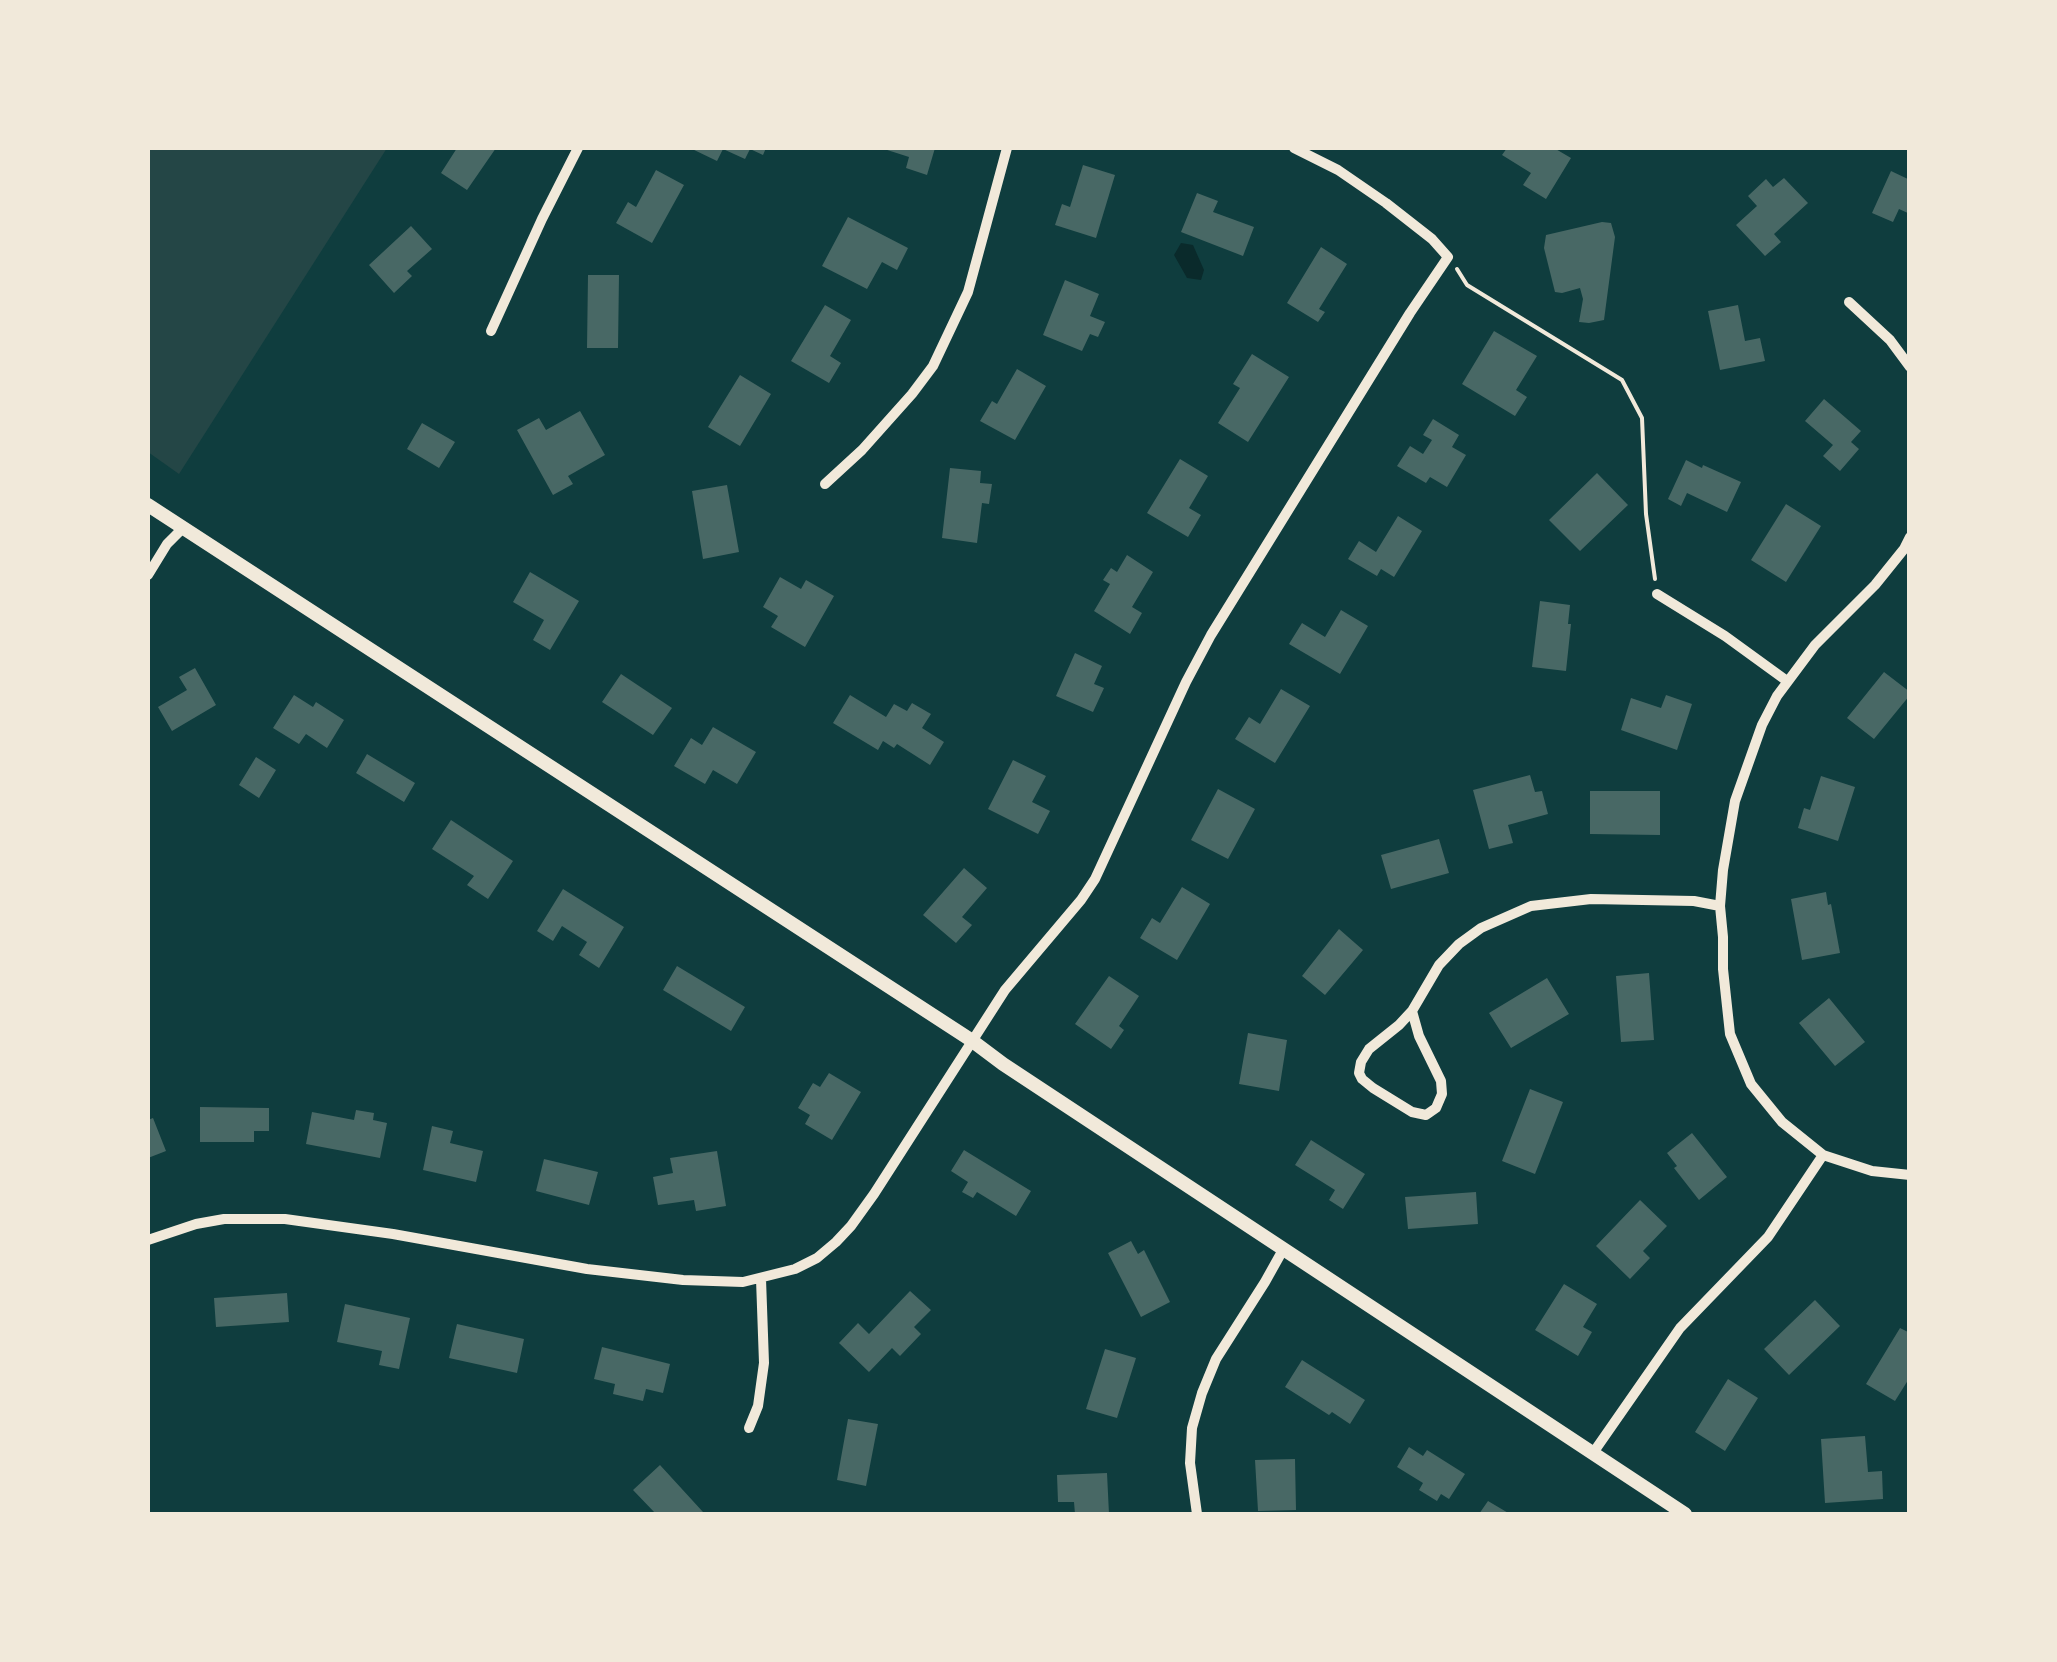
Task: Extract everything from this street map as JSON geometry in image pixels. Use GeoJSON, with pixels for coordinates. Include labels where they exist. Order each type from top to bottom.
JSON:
{"type":"FeatureCollection","features":[{"type":"Feature","properties":{"kind":"street"},"geometry":{"type":"LineString","coordinates":[[491,331],[578,148]]}},
{"type":"Feature","properties":{"kind":"street"},"geometry":{"type":"LineString","coordinates":[[826,484],[862,450],[933,366],[968,292],[1007,148]]}},
{"type":"Feature","properties":{"kind":"street"},"geometry":{"type":"LineString","coordinates":[[148,1240],[224,1218],[285,1219],[588,1269],[683,1280],[743,1282],[796,1268],[817,1258],[852,1226],[1005,990],[1095,879],[1186,682],[1212,635],[1448,257],[1432,239],[1386,203],[1338,170],[1294,148]]}},
{"type":"Feature","properties":{"kind":"street"},"geometry":{"type":"LineString","coordinates":[[1849,302],[1890,340],[1910,367]]}},
{"type":"Feature","properties":{"kind":"street"},"geometry":{"type":"LineString","coordinates":[[148,505],[972,1040],[1685,1514]]}},
{"type":"Feature","properties":{"kind":"street"},"geometry":{"type":"LineString","coordinates":[[148,575],[167,544],[182,529]]}},
{"type":"Feature","properties":{"kind":"street"},"geometry":{"type":"LineString","coordinates":[[1910,537],[1876,586],[1815,645],[1787,681],[1762,725],[1735,800],[1720,906],[1730,1034],[1751,1084],[1782,1122],[1823,1154],[1872,1171],[1910,1175]]}},
{"type":"Feature","properties":{"kind":"street"},"geometry":{"type":"LineString","coordinates":[[1656,594],[1725,636],[1787,681]]}},
{"type":"Feature","properties":{"kind":"street"},"geometry":{"type":"LineString","coordinates":[[1412,1011],[1419,1036],[1441,1081],[1442,1094],[1436,1108],[1426,1114],[1412,1112],[1373,1088],[1362,1079],[1361,1062],[1368,1050],[1412,1011],[1439,965],[1481,928],[1531,906],[1591,900],[1694,901],[1720,906]]}},
{"type":"Feature","properties":{"kind":"street"},"geometry":{"type":"LineString","coordinates":[[1593,1453],[1680,1328],[1768,1237],[1823,1154]]}},
{"type":"Feature","properties":{"kind":"street"},"geometry":{"type":"LineString","coordinates":[[1197,1514],[1190,1463],[1192,1428],[1202,1393],[1216,1359],[1284,1248]]}},
{"type":"Feature","properties":{"kind":"street"},"geometry":{"type":"LineString","coordinates":[[749,1428],[758,1406],[764,1363],[761,1278]]}},
{"type":"Feature","properties":{"kind":"path"},"geometry":{"type":"LineString","coordinates":[[1448,257],[1467,285],[1622,380],[1642,418],[1646,514],[1656,594]]}},
{"type":"Feature","properties":{"kind":"shaded area"},"geometry":{"type":"Polygon","coordinates":[[[148,148],[387,148],[179,474],[148,452],[148,148]]]}},
{"type":"Feature","properties":{"kind":"shaded area"},"geometry":{"type":"Polygon","coordinates":[[[1181,243],[1193,245],[1204,270],[1201,280],[1187,278],[1174,255],[1181,243]]]}},
{"type":"Feature","properties":{"kind":"building"},"geometry":{"type":"Polygon","coordinates":[[[457,148],[496,148],[467,190],[441,173],[457,148]]]}},
{"type":"Feature","properties":{"kind":"building"},"geometry":{"type":"Polygon","coordinates":[[[690,148],[766,148],[763,155],[750,149],[745,159],[723,149],[717,161],[690,148]]]}},
{"type":"Feature","properties":{"kind":"building"},"geometry":{"type":"Polygon","coordinates":[[[881,148],[935,148],[927,175],[906,168],[909,157],[881,148]]]}},
{"type":"Feature","properties":{"kind":"building"},"geometry":{"type":"Polygon","coordinates":[[[1507,148],[1554,148],[1571,158],[1546,199],[1523,185],[1531,173],[1502,155],[1507,148]]]}},
{"type":"Feature","properties":{"kind":"building"},"geometry":{"type":"Polygon","coordinates":[[[1083,165],[1115,175],[1096,238],[1055,225],[1062,204],[1070,207],[1083,165]]]}},
{"type":"Feature","properties":{"kind":"building"},"geometry":{"type":"Polygon","coordinates":[[[656,170],[684,185],[652,243],[616,223],[628,202],[636,207],[656,170]]]}},
{"type":"Feature","properties":{"kind":"building"},"geometry":{"type":"Polygon","coordinates":[[[1891,171],[1910,180],[1910,214],[1899,209],[1893,222],[1872,213],[1891,171]]]}},
{"type":"Feature","properties":{"kind":"building"},"geometry":{"type":"Polygon","coordinates":[[[1784,178],[1808,203],[1774,234],[1781,242],[1765,256],[1736,225],[1757,206],[1748,196],[1766,179],[1773,187],[1784,178]]]}},
{"type":"Feature","properties":{"kind":"building"},"geometry":{"type":"Polygon","coordinates":[[[1197,193],[1218,201],[1213,212],[1254,227],[1243,256],[1181,232],[1197,193]]]}},
{"type":"Feature","properties":{"kind":"building"},"geometry":{"type":"Polygon","coordinates":[[[848,217],[908,248],[897,270],[882,262],[867,289],[822,266],[848,217]]]}},
{"type":"Feature","properties":{"kind":"building"},"geometry":{"type":"Polygon","coordinates":[[[1611,223],[1615,237],[1604,320],[1579,322],[1583,299],[1580,288],[1555,292],[1544,248],[1546,235],[1611,223]]]}},
{"type":"Feature","properties":{"kind":"building"},"geometry":{"type":"Polygon","coordinates":[[[411,226],[432,249],[407,271],[412,276],[394,293],[369,265],[411,226]]]}},
{"type":"Feature","properties":{"kind":"building"},"geometry":{"type":"Polygon","coordinates":[[[1321,247],[1347,264],[1319,309],[1325,312],[1318,322],[1287,303],[1321,247]]]}},
{"type":"Feature","properties":{"kind":"building"},"geometry":{"type":"Polygon","coordinates":[[[588,275],[619,275],[618,348],[587,348],[588,275]]]}},
{"type":"Feature","properties":{"kind":"building"},"geometry":{"type":"Polygon","coordinates":[[[1065,280],[1099,294],[1090,316],[1105,322],[1098,337],[1090,334],[1082,351],[1043,335],[1065,280]]]}},
{"type":"Feature","properties":{"kind":"building"},"geometry":{"type":"Polygon","coordinates":[[[825,305],[851,320],[830,356],[841,363],[829,383],[791,361],[825,305]]]}},
{"type":"Feature","properties":{"kind":"building"},"geometry":{"type":"Polygon","coordinates":[[[1738,305],[1745,341],[1760,338],[1765,361],[1720,370],[1708,311],[1738,305]]]}},
{"type":"Feature","properties":{"kind":"building"},"geometry":{"type":"Polygon","coordinates":[[[1494,331],[1537,356],[1516,390],[1527,397],[1515,416],[1462,384],[1494,331]]]}},
{"type":"Feature","properties":{"kind":"building"},"geometry":{"type":"Polygon","coordinates":[[[1252,354],[1289,377],[1248,442],[1218,423],[1240,388],[1233,384],[1252,354]]]}},
{"type":"Feature","properties":{"kind":"building"},"geometry":{"type":"Polygon","coordinates":[[[1017,369],[1046,386],[1015,440],[980,421],[992,401],[997,404],[1017,369]]]}},
{"type":"Feature","properties":{"kind":"building"},"geometry":{"type":"Polygon","coordinates":[[[740,375],[771,394],[740,446],[708,427],[740,375]]]}},
{"type":"Feature","properties":{"kind":"building"},"geometry":{"type":"Polygon","coordinates":[[[1824,399],[1861,431],[1851,442],[1859,449],[1840,471],[1823,456],[1833,445],[1805,421],[1824,399]]]}},
{"type":"Feature","properties":{"kind":"building"},"geometry":{"type":"Polygon","coordinates":[[[580,411],[605,455],[568,476],[573,484],[553,495],[517,430],[539,418],[546,430],[580,411]]]}},
{"type":"Feature","properties":{"kind":"building"},"geometry":{"type":"Polygon","coordinates":[[[1433,419],[1459,435],[1452,447],[1466,455],[1447,487],[1430,477],[1426,483],[1397,466],[1410,446],[1423,454],[1432,440],[1423,435],[1433,419]]]}},
{"type":"Feature","properties":{"kind":"building"},"geometry":{"type":"Polygon","coordinates":[[[422,423],[455,442],[439,468],[407,449],[422,423]]]}},
{"type":"Feature","properties":{"kind":"building"},"geometry":{"type":"Polygon","coordinates":[[[1180,459],[1208,476],[1189,508],[1201,515],[1188,537],[1147,513],[1180,459]]]}},
{"type":"Feature","properties":{"kind":"building"},"geometry":{"type":"Polygon","coordinates":[[[1686,460],[1741,482],[1727,512],[1687,493],[1681,506],[1668,499],[1686,460]]]}},
{"type":"Feature","properties":{"kind":"building"},"geometry":{"type":"Polygon","coordinates":[[[950,468],[981,471],[980,483],[992,484],[989,504],[982,503],[977,543],[942,538],[950,468]]]}},
{"type":"Feature","properties":{"kind":"building"},"geometry":{"type":"Polygon","coordinates":[[[1597,473],[1628,505],[1580,551],[1549,520],[1597,473]]]}},
{"type":"Feature","properties":{"kind":"building"},"geometry":{"type":"Polygon","coordinates":[[[727,485],[739,552],[703,559],[692,491],[727,485]]]}},
{"type":"Feature","properties":{"kind":"building"},"geometry":{"type":"Polygon","coordinates":[[[1786,504],[1821,526],[1786,582],[1751,560],[1786,504]]]}},
{"type":"Feature","properties":{"kind":"building"},"geometry":{"type":"Polygon","coordinates":[[[1398,516],[1422,531],[1394,577],[1381,569],[1377,576],[1348,559],[1359,541],[1376,552],[1398,516]]]}},
{"type":"Feature","properties":{"kind":"building"},"geometry":{"type":"Polygon","coordinates":[[[1127,555],[1153,572],[1132,607],[1142,613],[1130,634],[1094,611],[1110,584],[1103,580],[1111,568],[1117,572],[1127,555]]]}},
{"type":"Feature","properties":{"kind":"building"},"geometry":{"type":"Polygon","coordinates":[[[530,572],[579,601],[550,650],[533,640],[544,620],[513,602],[530,572]]]}},
{"type":"Feature","properties":{"kind":"building"},"geometry":{"type":"Polygon","coordinates":[[[780,577],[801,589],[806,580],[834,596],[805,647],[771,627],[778,616],[763,607],[780,577]]]}},
{"type":"Feature","properties":{"kind":"building"},"geometry":{"type":"Polygon","coordinates":[[[1540,601],[1570,605],[1566,671],[1532,667],[1540,601]]]}},
{"type":"Feature","properties":{"kind":"building"},"geometry":{"type":"Polygon","coordinates":[[[1341,610],[1368,626],[1340,674],[1289,644],[1302,623],[1325,637],[1341,610]]]}},
{"type":"Feature","properties":{"kind":"building"},"geometry":{"type":"Polygon","coordinates":[[[1075,653],[1102,666],[1094,684],[1104,688],[1093,712],[1056,696],[1075,653]]]}},
{"type":"Feature","properties":{"kind":"building"},"geometry":{"type":"Polygon","coordinates":[[[195,668],[216,705],[172,731],[158,707],[187,690],[179,677],[195,668]]]}},
{"type":"Feature","properties":{"kind":"building"},"geometry":{"type":"Polygon","coordinates":[[[1884,672],[1910,695],[1874,739],[1847,718],[1884,672]]]}},
{"type":"Feature","properties":{"kind":"building"},"geometry":{"type":"Polygon","coordinates":[[[621,674],[672,708],[653,735],[602,702],[621,674]]]}},
{"type":"Feature","properties":{"kind":"building"},"geometry":{"type":"Polygon","coordinates":[[[1281,689],[1310,706],[1275,763],[1235,739],[1249,717],[1260,724],[1281,689]]]}},
{"type":"Feature","properties":{"kind":"building"},"geometry":{"type":"Polygon","coordinates":[[[294,695],[313,707],[316,702],[344,720],[327,748],[306,734],[299,744],[273,728],[294,695]]]}},
{"type":"Feature","properties":{"kind":"building"},"geometry":{"type":"Polygon","coordinates":[[[850,695],[886,717],[894,704],[907,711],[912,703],[931,714],[922,728],[944,742],[930,765],[897,744],[894,748],[883,741],[878,750],[833,723],[850,695]]]}},
{"type":"Feature","properties":{"kind":"building"},"geometry":{"type":"Polygon","coordinates":[[[1666,695],[1692,704],[1677,750],[1621,730],[1631,698],[1661,708],[1666,695]]]}},
{"type":"Feature","properties":{"kind":"building"},"geometry":{"type":"Polygon","coordinates":[[[713,727],[756,752],[737,784],[713,770],[705,784],[674,766],[691,738],[702,745],[713,727]]]}},
{"type":"Feature","properties":{"kind":"building"},"geometry":{"type":"Polygon","coordinates":[[[367,754],[415,783],[404,802],[356,773],[367,754]]]}},
{"type":"Feature","properties":{"kind":"building"},"geometry":{"type":"Polygon","coordinates":[[[256,757],[276,770],[259,798],[239,785],[256,757]]]}},
{"type":"Feature","properties":{"kind":"building"},"geometry":{"type":"Polygon","coordinates":[[[1013,760],[1046,776],[1032,802],[1050,811],[1038,834],[988,809],[1013,760]]]}},
{"type":"Feature","properties":{"kind":"building"},"geometry":{"type":"Polygon","coordinates":[[[1530,775],[1535,792],[1542,791],[1548,814],[1508,825],[1513,843],[1489,849],[1473,790],[1530,775]]]}},
{"type":"Feature","properties":{"kind":"building"},"geometry":{"type":"Polygon","coordinates":[[[1821,776],[1855,787],[1838,841],[1798,828],[1804,808],[1810,810],[1821,776]]]}},
{"type":"Feature","properties":{"kind":"building"},"geometry":{"type":"Polygon","coordinates":[[[1218,789],[1255,809],[1228,859],[1191,840],[1218,789]]]}},
{"type":"Feature","properties":{"kind":"building"},"geometry":{"type":"Polygon","coordinates":[[[1590,791],[1660,791],[1660,835],[1590,834],[1590,791]]]}},
{"type":"Feature","properties":{"kind":"building"},"geometry":{"type":"Polygon","coordinates":[[[451,820],[513,861],[488,899],[467,885],[474,876],[432,849],[451,820]]]}},
{"type":"Feature","properties":{"kind":"building"},"geometry":{"type":"Polygon","coordinates":[[[1439,839],[1449,873],[1391,889],[1381,855],[1439,839]]]}},
{"type":"Feature","properties":{"kind":"building"},"geometry":{"type":"Polygon","coordinates":[[[964,868],[987,888],[962,917],[972,925],[956,943],[923,915],[964,868]]]}},
{"type":"Feature","properties":{"kind":"building"},"geometry":{"type":"Polygon","coordinates":[[[1182,887],[1210,904],[1177,960],[1140,938],[1152,918],[1160,923],[1182,887]]]}},
{"type":"Feature","properties":{"kind":"building"},"geometry":{"type":"Polygon","coordinates":[[[563,889],[624,927],[599,968],[579,955],[587,942],[562,926],[553,941],[537,931],[563,889]]]}},
{"type":"Feature","properties":{"kind":"building"},"geometry":{"type":"Polygon","coordinates":[[[1826,892],[1840,953],[1802,960],[1791,899],[1826,892]]]}},
{"type":"Feature","properties":{"kind":"building"},"geometry":{"type":"Polygon","coordinates":[[[1339,929],[1363,950],[1325,995],[1302,976],[1339,929]]]}},
{"type":"Feature","properties":{"kind":"building"},"geometry":{"type":"Polygon","coordinates":[[[677,966],[745,1007],[731,1031],[663,990],[677,966]]]}},
{"type":"Feature","properties":{"kind":"building"},"geometry":{"type":"Polygon","coordinates":[[[1649,973],[1654,1040],[1621,1042],[1616,976],[1649,973]]]}},
{"type":"Feature","properties":{"kind":"building"},"geometry":{"type":"Polygon","coordinates":[[[1109,976],[1139,996],[1119,1026],[1124,1030],[1111,1049],[1075,1024],[1109,976]]]}},
{"type":"Feature","properties":{"kind":"building"},"geometry":{"type":"Polygon","coordinates":[[[1547,978],[1569,1014],[1511,1048],[1489,1013],[1547,978]]]}},
{"type":"Feature","properties":{"kind":"building"},"geometry":{"type":"Polygon","coordinates":[[[1829,998],[1865,1042],[1835,1066],[1799,1023],[1829,998]]]}},
{"type":"Feature","properties":{"kind":"building"},"geometry":{"type":"Polygon","coordinates":[[[1248,1033],[1287,1040],[1279,1091],[1239,1084],[1248,1033]]]}},
{"type":"Feature","properties":{"kind":"building"},"geometry":{"type":"Polygon","coordinates":[[[829,1073],[861,1092],[832,1140],[805,1124],[810,1115],[798,1108],[813,1083],[820,1087],[829,1073]]]}},
{"type":"Feature","properties":{"kind":"building"},"geometry":{"type":"Polygon","coordinates":[[[1530,1089],[1563,1102],[1535,1174],[1502,1161],[1530,1089]]]}},
{"type":"Feature","properties":{"kind":"building"},"geometry":{"type":"Polygon","coordinates":[[[200,1107],[269,1108],[269,1131],[254,1131],[254,1142],[200,1142],[200,1107]]]}},
{"type":"Feature","properties":{"kind":"building"},"geometry":{"type":"Polygon","coordinates":[[[356,1110],[374,1113],[373,1120],[387,1123],[380,1158],[306,1144],[312,1112],[354,1120],[356,1110]]]}},
{"type":"Feature","properties":{"kind":"building"},"geometry":{"type":"Polygon","coordinates":[[[153,1118],[166,1151],[148,1158],[148,1120],[153,1118]]]}},
{"type":"Feature","properties":{"kind":"building"},"geometry":{"type":"Polygon","coordinates":[[[432,1126],[453,1131],[450,1143],[483,1151],[476,1182],[423,1170],[432,1126]]]}},
{"type":"Feature","properties":{"kind":"building"},"geometry":{"type":"Polygon","coordinates":[[[1692,1133],[1727,1177],[1699,1200],[1667,1153],[1692,1133]]]}},
{"type":"Feature","properties":{"kind":"building"},"geometry":{"type":"Polygon","coordinates":[[[1311,1140],[1365,1174],[1343,1209],[1329,1200],[1335,1190],[1295,1165],[1311,1140]]]}},
{"type":"Feature","properties":{"kind":"building"},"geometry":{"type":"Polygon","coordinates":[[[964,1150],[1031,1191],[1016,1216],[977,1192],[973,1198],[962,1192],[968,1182],[951,1171],[964,1150]]]}},
{"type":"Feature","properties":{"kind":"building"},"geometry":{"type":"Polygon","coordinates":[[[717,1151],[726,1206],[696,1211],[694,1200],[658,1205],[653,1177],[673,1173],[670,1158],[717,1151]]]}},
{"type":"Feature","properties":{"kind":"building"},"geometry":{"type":"Polygon","coordinates":[[[544,1159],[598,1172],[589,1205],[536,1191],[544,1159]]]}},
{"type":"Feature","properties":{"kind":"building"},"geometry":{"type":"Polygon","coordinates":[[[1476,1192],[1478,1224],[1408,1229],[1405,1197],[1476,1192]]]}},
{"type":"Feature","properties":{"kind":"building"},"geometry":{"type":"Polygon","coordinates":[[[1640,1200],[1667,1226],[1643,1251],[1650,1258],[1630,1279],[1596,1246],[1640,1200]]]}},
{"type":"Feature","properties":{"kind":"building"},"geometry":{"type":"Polygon","coordinates":[[[1131,1241],[1138,1254],[1144,1250],[1170,1302],[1141,1317],[1108,1253],[1131,1241]]]}},
{"type":"Feature","properties":{"kind":"building"},"geometry":{"type":"Polygon","coordinates":[[[1564,1284],[1597,1304],[1583,1327],[1592,1332],[1578,1356],[1535,1330],[1564,1284]]]}},
{"type":"Feature","properties":{"kind":"building"},"geometry":{"type":"Polygon","coordinates":[[[910,1291],[931,1310],[914,1327],[921,1334],[900,1356],[892,1348],[869,1372],[839,1343],[858,1323],[869,1334],[910,1291]]]}},
{"type":"Feature","properties":{"kind":"building"},"geometry":{"type":"Polygon","coordinates":[[[287,1293],[289,1322],[216,1327],[214,1298],[287,1293]]]}},
{"type":"Feature","properties":{"kind":"building"},"geometry":{"type":"Polygon","coordinates":[[[1815,1300],[1840,1326],[1789,1375],[1764,1349],[1815,1300]]]}},
{"type":"Feature","properties":{"kind":"building"},"geometry":{"type":"Polygon","coordinates":[[[345,1304],[410,1318],[399,1369],[379,1365],[382,1351],[337,1342],[345,1304]]]}},
{"type":"Feature","properties":{"kind":"building"},"geometry":{"type":"Polygon","coordinates":[[[457,1324],[524,1339],[517,1373],[449,1358],[457,1324]]]}},
{"type":"Feature","properties":{"kind":"building"},"geometry":{"type":"Polygon","coordinates":[[[1900,1328],[1910,1333],[1910,1377],[1895,1401],[1866,1384],[1900,1328]]]}},
{"type":"Feature","properties":{"kind":"building"},"geometry":{"type":"Polygon","coordinates":[[[602,1347],[670,1364],[663,1393],[646,1389],[643,1401],[613,1394],[615,1384],[594,1379],[602,1347]]]}},
{"type":"Feature","properties":{"kind":"building"},"geometry":{"type":"Polygon","coordinates":[[[1105,1349],[1136,1358],[1117,1418],[1086,1409],[1105,1349]]]}},
{"type":"Feature","properties":{"kind":"building"},"geometry":{"type":"Polygon","coordinates":[[[1302,1360],[1365,1400],[1350,1424],[1285,1387],[1302,1360]]]}},
{"type":"Feature","properties":{"kind":"building"},"geometry":{"type":"Polygon","coordinates":[[[1728,1379],[1758,1398],[1725,1451],[1695,1432],[1728,1379]]]}},
{"type":"Feature","properties":{"kind":"building"},"geometry":{"type":"Polygon","coordinates":[[[848,1419],[878,1424],[866,1486],[837,1480],[848,1419]]]}},
{"type":"Feature","properties":{"kind":"building"},"geometry":{"type":"Polygon","coordinates":[[[1865,1436],[1868,1472],[1882,1471],[1883,1499],[1825,1503],[1821,1439],[1865,1436]]]}},
{"type":"Feature","properties":{"kind":"building"},"geometry":{"type":"Polygon","coordinates":[[[1409,1447],[1423,1456],[1427,1450],[1465,1474],[1449,1499],[1441,1494],[1437,1501],[1419,1490],[1423,1483],[1397,1467],[1409,1447]]]}},
{"type":"Feature","properties":{"kind":"building"},"geometry":{"type":"Polygon","coordinates":[[[1295,1459],[1296,1510],[1258,1511],[1255,1460],[1295,1459]]]}},
{"type":"Feature","properties":{"kind":"building"},"geometry":{"type":"Polygon","coordinates":[[[660,1465],[703,1512],[656,1514],[633,1490],[660,1465]]]}},
{"type":"Feature","properties":{"kind":"building"},"geometry":{"type":"Polygon","coordinates":[[[1107,1473],[1109,1514],[1075,1514],[1074,1502],[1058,1502],[1057,1475],[1107,1473]]]}},
{"type":"Feature","properties":{"kind":"building"},"geometry":{"type":"Polygon","coordinates":[[[1488,1501],[1510,1514],[1479,1514],[1488,1501]]]}}]}
